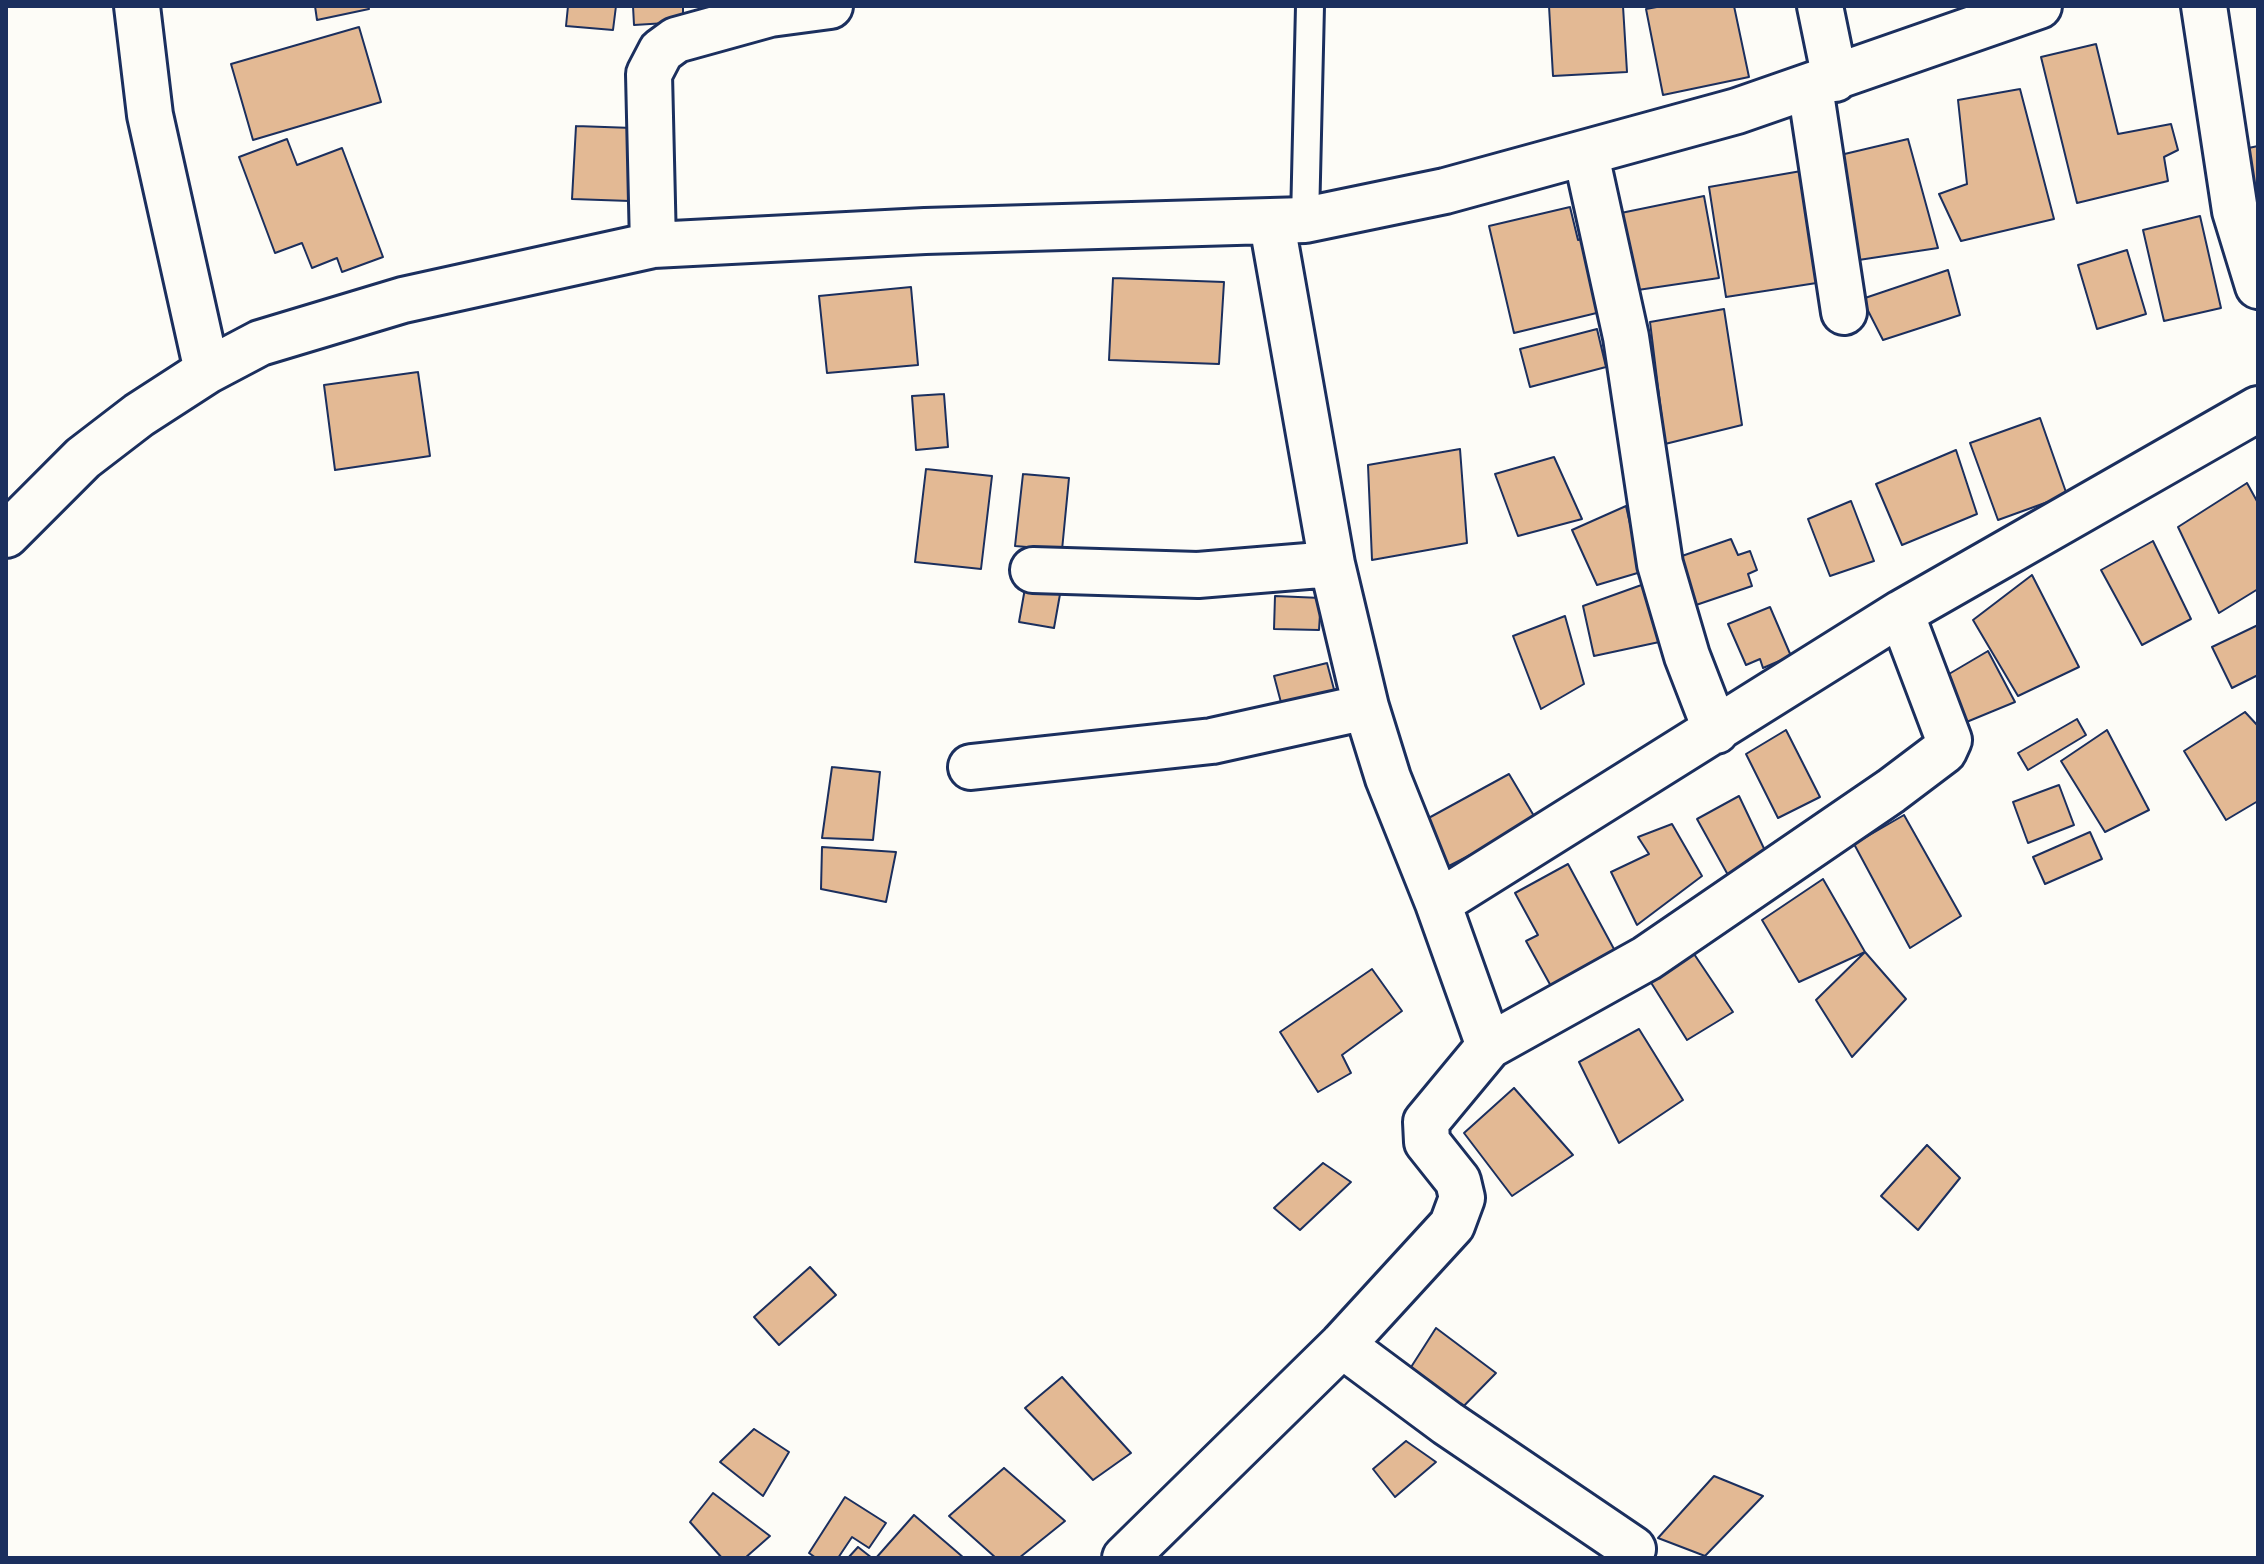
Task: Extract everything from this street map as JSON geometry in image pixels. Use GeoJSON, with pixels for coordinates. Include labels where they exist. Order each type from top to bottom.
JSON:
{"type":"FeatureCollection","features":[{"type":"Feature","properties":{"kind":"street"},"geometry":{"type":"LineString","coordinates":[[137,6],[150,115],[207,371]]}},
{"type":"Feature","properties":{"kind":"street"},"geometry":{"type":"LineString","coordinates":[[653,245],[649,74],[661,51],[676,40],[771,10],[830,6]]}},
{"type":"Feature","properties":{"kind":"street"},"geometry":{"type":"LineString","coordinates":[[1820,6],[1822,83],[1844,312]]}},
{"type":"Feature","properties":{"kind":"street"},"geometry":{"type":"LineString","coordinates":[[11,521],[83,458],[139,415],[207,371],[260,343],[403,300],[653,245],[925,231],[1288,222],[1445,191],[1586,155],[1822,83],[2039,6]]}},
{"type":"Feature","properties":{"kind":"street"},"geometry":{"type":"LineString","coordinates":[[2204,6],[2235,211],[2258,286]]}},
{"type":"Feature","properties":{"kind":"street"},"geometry":{"type":"LineString","coordinates":[[1586,155],[1626,337],[1660,564],[1687,656],[1716,731]]}},
{"type":"Feature","properties":{"kind":"street"},"geometry":{"type":"LineString","coordinates":[[1288,222],[1332,564],[1366,707],[1388,778],[1438,903],[1489,1046]]}},
{"type":"Feature","properties":{"kind":"street"},"geometry":{"type":"LineString","coordinates":[[1438,903],[1901,613],[2258,409]]}},
{"type":"Feature","properties":{"kind":"street"},"geometry":{"type":"LineString","coordinates":[[1033,570],[1198,575],[1332,564]]}},
{"type":"Feature","properties":{"kind":"street"},"geometry":{"type":"LineString","coordinates":[[1144,1553],[1452,1225],[1462,1198],[1458,1181],[1427,1142],[1426,1122],[1489,1046],[1647,958],[1891,791],[1944,751],[1949,740],[1901,613]]}},
{"type":"Feature","properties":{"kind":"street"},"geometry":{"type":"LineString","coordinates":[[971,767],[1212,741],[1366,707]]}},
{"type":"Feature","properties":{"kind":"street"},"geometry":{"type":"LineString","coordinates":[[1342,1345],[1447,1423],[1633,1549]]}},
{"type":"Feature","properties":{"kind":"lane"},"geometry":{"type":"LineString","coordinates":[[1288,222],[1310,6]]}},
{"type":"Feature","properties":{"kind":"building"},"geometry":{"type":"Polygon","coordinates":[[[315,6],[368,6],[369,9],[317,20],[315,6]]]}},
{"type":"Feature","properties":{"kind":"building"},"geometry":{"type":"Polygon","coordinates":[[[568,6],[616,6],[613,30],[566,26],[568,6]]]}},
{"type":"Feature","properties":{"kind":"building"},"geometry":{"type":"Polygon","coordinates":[[[633,6],[683,6],[683,22],[634,25],[633,6]]]}},
{"type":"Feature","properties":{"kind":"building"},"geometry":{"type":"Polygon","coordinates":[[[1549,6],[1623,6],[1627,72],[1553,76],[1549,6]]]}},
{"type":"Feature","properties":{"kind":"building"},"geometry":{"type":"Polygon","coordinates":[[[1662,6],[1734,6],[1749,77],[1663,95],[1646,9],[1662,6]]]}},
{"type":"Feature","properties":{"kind":"building"},"geometry":{"type":"Polygon","coordinates":[[[359,27],[381,102],[253,140],[231,64],[359,27]]]}},
{"type":"Feature","properties":{"kind":"building"},"geometry":{"type":"Polygon","coordinates":[[[2096,44],[2118,134],[2171,124],[2178,150],[2164,157],[2168,181],[2077,203],[2041,57],[2096,44]]]}},
{"type":"Feature","properties":{"kind":"building"},"geometry":{"type":"Polygon","coordinates":[[[2020,89],[2054,219],[1961,241],[1939,194],[1967,184],[1958,100],[2020,89]]]}},
{"type":"Feature","properties":{"kind":"building"},"geometry":{"type":"Polygon","coordinates":[[[576,126],[633,128],[630,201],[572,199],[576,126]]]}},
{"type":"Feature","properties":{"kind":"building"},"geometry":{"type":"Polygon","coordinates":[[[287,139],[297,165],[342,148],[383,257],[342,272],[337,258],[312,268],[302,243],[275,253],[239,157],[287,139]]]}},
{"type":"Feature","properties":{"kind":"building"},"geometry":{"type":"Polygon","coordinates":[[[1908,139],[1938,248],[1852,261],[1836,156],[1908,139]]]}},
{"type":"Feature","properties":{"kind":"building"},"geometry":{"type":"Polygon","coordinates":[[[2258,146],[2258,208],[2252,209],[2239,150],[2258,146]]]}},
{"type":"Feature","properties":{"kind":"building"},"geometry":{"type":"Polygon","coordinates":[[[1807,170],[1823,282],[1726,297],[1709,187],[1807,170]]]}},
{"type":"Feature","properties":{"kind":"building"},"geometry":{"type":"Polygon","coordinates":[[[1704,196],[1719,278],[1631,291],[1616,214],[1704,196]]]}},
{"type":"Feature","properties":{"kind":"building"},"geometry":{"type":"Polygon","coordinates":[[[1570,207],[1578,240],[1592,237],[1609,310],[1514,333],[1489,226],[1570,207]]]}},
{"type":"Feature","properties":{"kind":"building"},"geometry":{"type":"Polygon","coordinates":[[[2200,216],[2221,308],[2164,321],[2143,230],[2200,216]]]}},
{"type":"Feature","properties":{"kind":"building"},"geometry":{"type":"Polygon","coordinates":[[[2127,250],[2146,314],[2097,329],[2078,265],[2127,250]]]}},
{"type":"Feature","properties":{"kind":"building"},"geometry":{"type":"Polygon","coordinates":[[[1948,270],[1960,315],[1883,340],[1862,299],[1948,270]]]}},
{"type":"Feature","properties":{"kind":"building"},"geometry":{"type":"Polygon","coordinates":[[[1113,278],[1224,282],[1219,364],[1109,360],[1113,278]]]}},
{"type":"Feature","properties":{"kind":"building"},"geometry":{"type":"Polygon","coordinates":[[[911,287],[918,365],[827,373],[819,296],[911,287]]]}},
{"type":"Feature","properties":{"kind":"building"},"geometry":{"type":"Polygon","coordinates":[[[1724,309],[1742,425],[1665,444],[1650,322],[1724,309]]]}},
{"type":"Feature","properties":{"kind":"building"},"geometry":{"type":"Polygon","coordinates":[[[1597,329],[1606,367],[1530,387],[1520,349],[1597,329]]]}},
{"type":"Feature","properties":{"kind":"building"},"geometry":{"type":"Polygon","coordinates":[[[418,372],[430,456],[335,470],[324,385],[418,372]]]}},
{"type":"Feature","properties":{"kind":"building"},"geometry":{"type":"Polygon","coordinates":[[[944,394],[948,447],[916,450],[912,396],[944,394]]]}},
{"type":"Feature","properties":{"kind":"building"},"geometry":{"type":"Polygon","coordinates":[[[2040,418],[2067,495],[1998,520],[1970,443],[2040,418]]]}},
{"type":"Feature","properties":{"kind":"building"},"geometry":{"type":"Polygon","coordinates":[[[1460,449],[1467,543],[1372,560],[1368,465],[1460,449]]]}},
{"type":"Feature","properties":{"kind":"building"},"geometry":{"type":"Polygon","coordinates":[[[1956,450],[1977,514],[1902,545],[1876,484],[1956,450]]]}},
{"type":"Feature","properties":{"kind":"building"},"geometry":{"type":"Polygon","coordinates":[[[1554,457],[1582,519],[1518,536],[1495,474],[1554,457]]]}},
{"type":"Feature","properties":{"kind":"building"},"geometry":{"type":"Polygon","coordinates":[[[926,469],[992,476],[981,569],[915,562],[926,469]]]}},
{"type":"Feature","properties":{"kind":"building"},"geometry":{"type":"Polygon","coordinates":[[[1023,474],[1069,478],[1062,550],[1015,546],[1023,474]]]}},
{"type":"Feature","properties":{"kind":"building"},"geometry":{"type":"Polygon","coordinates":[[[2247,483],[2258,503],[2258,589],[2219,613],[2178,527],[2247,483]]]}},
{"type":"Feature","properties":{"kind":"building"},"geometry":{"type":"Polygon","coordinates":[[[1851,501],[1874,561],[1830,576],[1808,519],[1851,501]]]}},
{"type":"Feature","properties":{"kind":"building"},"geometry":{"type":"Polygon","coordinates":[[[1626,506],[1641,572],[1597,585],[1572,530],[1626,506]]]}},
{"type":"Feature","properties":{"kind":"building"},"geometry":{"type":"Polygon","coordinates":[[[1731,539],[1738,555],[1750,551],[1757,570],[1748,574],[1752,586],[1696,605],[1679,557],[1731,539]]]}},
{"type":"Feature","properties":{"kind":"building"},"geometry":{"type":"Polygon","coordinates":[[[2153,541],[2191,619],[2142,645],[2101,570],[2153,541]]]}},
{"type":"Feature","properties":{"kind":"building"},"geometry":{"type":"Polygon","coordinates":[[[2032,575],[2079,667],[2018,696],[1973,620],[2032,575]]]}},
{"type":"Feature","properties":{"kind":"building"},"geometry":{"type":"Polygon","coordinates":[[[1027,577],[1062,583],[1054,628],[1019,622],[1027,577]]]}},
{"type":"Feature","properties":{"kind":"building"},"geometry":{"type":"Polygon","coordinates":[[[1647,583],[1664,641],[1594,656],[1583,606],[1647,583]]]}},
{"type":"Feature","properties":{"kind":"building"},"geometry":{"type":"Polygon","coordinates":[[[1275,596],[1321,598],[1319,630],[1274,629],[1275,596]]]}},
{"type":"Feature","properties":{"kind":"building"},"geometry":{"type":"Polygon","coordinates":[[[1770,607],[1791,656],[1763,668],[1760,659],[1746,665],[1728,624],[1770,607]]]}},
{"type":"Feature","properties":{"kind":"building"},"geometry":{"type":"Polygon","coordinates":[[[1565,616],[1584,684],[1541,709],[1513,636],[1565,616]]]}},
{"type":"Feature","properties":{"kind":"building"},"geometry":{"type":"Polygon","coordinates":[[[2258,625],[2258,675],[2232,688],[2212,647],[2258,625]]]}},
{"type":"Feature","properties":{"kind":"building"},"geometry":{"type":"Polygon","coordinates":[[[1988,651],[2015,702],[1952,728],[1932,684],[1988,651]]]}},
{"type":"Feature","properties":{"kind":"building"},"geometry":{"type":"Polygon","coordinates":[[[1327,663],[1336,697],[1283,710],[1274,676],[1327,663]]]}},
{"type":"Feature","properties":{"kind":"building"},"geometry":{"type":"Polygon","coordinates":[[[2245,712],[2258,726],[2258,801],[2226,820],[2184,751],[2245,712]]]}},
{"type":"Feature","properties":{"kind":"building"},"geometry":{"type":"Polygon","coordinates":[[[2077,719],[2086,735],[2028,770],[2018,753],[2077,719]]]}},
{"type":"Feature","properties":{"kind":"building"},"geometry":{"type":"Polygon","coordinates":[[[1786,730],[1820,797],[1778,818],[1746,754],[1786,730]]]}},
{"type":"Feature","properties":{"kind":"building"},"geometry":{"type":"Polygon","coordinates":[[[2107,730],[2149,810],[2105,832],[2061,761],[2107,730]]]}},
{"type":"Feature","properties":{"kind":"building"},"geometry":{"type":"Polygon","coordinates":[[[832,767],[880,772],[873,840],[822,838],[832,767]]]}},
{"type":"Feature","properties":{"kind":"building"},"geometry":{"type":"Polygon","coordinates":[[[1509,774],[1537,821],[1441,870],[1414,826],[1509,774]]]}},
{"type":"Feature","properties":{"kind":"building"},"geometry":{"type":"Polygon","coordinates":[[[2059,785],[2074,825],[2028,843],[2013,802],[2059,785]]]}},
{"type":"Feature","properties":{"kind":"building"},"geometry":{"type":"Polygon","coordinates":[[[1739,796],[1769,859],[1728,875],[1697,819],[1739,796]]]}},
{"type":"Feature","properties":{"kind":"building"},"geometry":{"type":"Polygon","coordinates":[[[1904,815],[1961,916],[1910,948],[1854,844],[1904,815]]]}},
{"type":"Feature","properties":{"kind":"building"},"geometry":{"type":"Polygon","coordinates":[[[1672,824],[1702,876],[1637,925],[1611,872],[1649,854],[1638,837],[1672,824]]]}},
{"type":"Feature","properties":{"kind":"building"},"geometry":{"type":"Polygon","coordinates":[[[2090,832],[2102,859],[2045,884],[2033,857],[2090,832]]]}},
{"type":"Feature","properties":{"kind":"building"},"geometry":{"type":"Polygon","coordinates":[[[822,847],[896,852],[886,902],[821,889],[822,847]]]}},
{"type":"Feature","properties":{"kind":"building"},"geometry":{"type":"Polygon","coordinates":[[[1568,864],[1621,962],[1557,997],[1526,941],[1538,935],[1515,893],[1568,864]]]}},
{"type":"Feature","properties":{"kind":"building"},"geometry":{"type":"Polygon","coordinates":[[[1823,879],[1865,952],[1799,982],[1762,920],[1823,879]]]}},
{"type":"Feature","properties":{"kind":"building"},"geometry":{"type":"Polygon","coordinates":[[[1690,948],[1733,1012],[1687,1040],[1650,981],[1690,948]]]}},
{"type":"Feature","properties":{"kind":"building"},"geometry":{"type":"Polygon","coordinates":[[[1865,952],[1906,999],[1852,1057],[1816,1000],[1865,952]]]}},
{"type":"Feature","properties":{"kind":"building"},"geometry":{"type":"Polygon","coordinates":[[[1372,969],[1402,1011],[1342,1055],[1351,1073],[1318,1092],[1280,1032],[1372,969]]]}},
{"type":"Feature","properties":{"kind":"building"},"geometry":{"type":"Polygon","coordinates":[[[1639,1029],[1683,1100],[1619,1143],[1579,1062],[1639,1029]]]}},
{"type":"Feature","properties":{"kind":"building"},"geometry":{"type":"Polygon","coordinates":[[[1514,1088],[1573,1155],[1512,1196],[1464,1133],[1514,1088]]]}},
{"type":"Feature","properties":{"kind":"building"},"geometry":{"type":"Polygon","coordinates":[[[1927,1145],[1960,1178],[1918,1230],[1881,1196],[1927,1145]]]}},
{"type":"Feature","properties":{"kind":"building"},"geometry":{"type":"Polygon","coordinates":[[[1323,1163],[1351,1182],[1300,1230],[1274,1208],[1323,1163]]]}},
{"type":"Feature","properties":{"kind":"building"},"geometry":{"type":"Polygon","coordinates":[[[810,1267],[836,1295],[779,1345],[754,1317],[810,1267]]]}},
{"type":"Feature","properties":{"kind":"building"},"geometry":{"type":"Polygon","coordinates":[[[1436,1328],[1496,1373],[1455,1415],[1406,1375],[1436,1328]]]}},
{"type":"Feature","properties":{"kind":"building"},"geometry":{"type":"Polygon","coordinates":[[[1062,1377],[1131,1453],[1093,1480],[1025,1408],[1062,1377]]]}},
{"type":"Feature","properties":{"kind":"building"},"geometry":{"type":"Polygon","coordinates":[[[754,1429],[789,1452],[763,1496],[720,1462],[754,1429]]]}},
{"type":"Feature","properties":{"kind":"building"},"geometry":{"type":"Polygon","coordinates":[[[1406,1441],[1436,1462],[1395,1497],[1373,1469],[1406,1441]]]}},
{"type":"Feature","properties":{"kind":"building"},"geometry":{"type":"Polygon","coordinates":[[[1004,1468],[1065,1521],[1019,1558],[996,1558],[949,1516],[1004,1468]]]}},
{"type":"Feature","properties":{"kind":"building"},"geometry":{"type":"Polygon","coordinates":[[[1714,1476],[1763,1496],[1705,1556],[1658,1538],[1714,1476]]]}},
{"type":"Feature","properties":{"kind":"building"},"geometry":{"type":"Polygon","coordinates":[[[713,1493],[770,1536],[745,1558],[722,1558],[690,1522],[713,1493]]]}},
{"type":"Feature","properties":{"kind":"building"},"geometry":{"type":"Polygon","coordinates":[[[845,1497],[886,1523],[869,1548],[852,1537],[838,1558],[816,1558],[809,1553],[845,1497]]]}},
{"type":"Feature","properties":{"kind":"building"},"geometry":{"type":"Polygon","coordinates":[[[914,1515],[964,1558],[876,1558],[914,1515]]]}},
{"type":"Feature","properties":{"kind":"building"},"geometry":{"type":"Polygon","coordinates":[[[858,1547],[872,1558],[848,1558],[858,1547]]]}}]}
